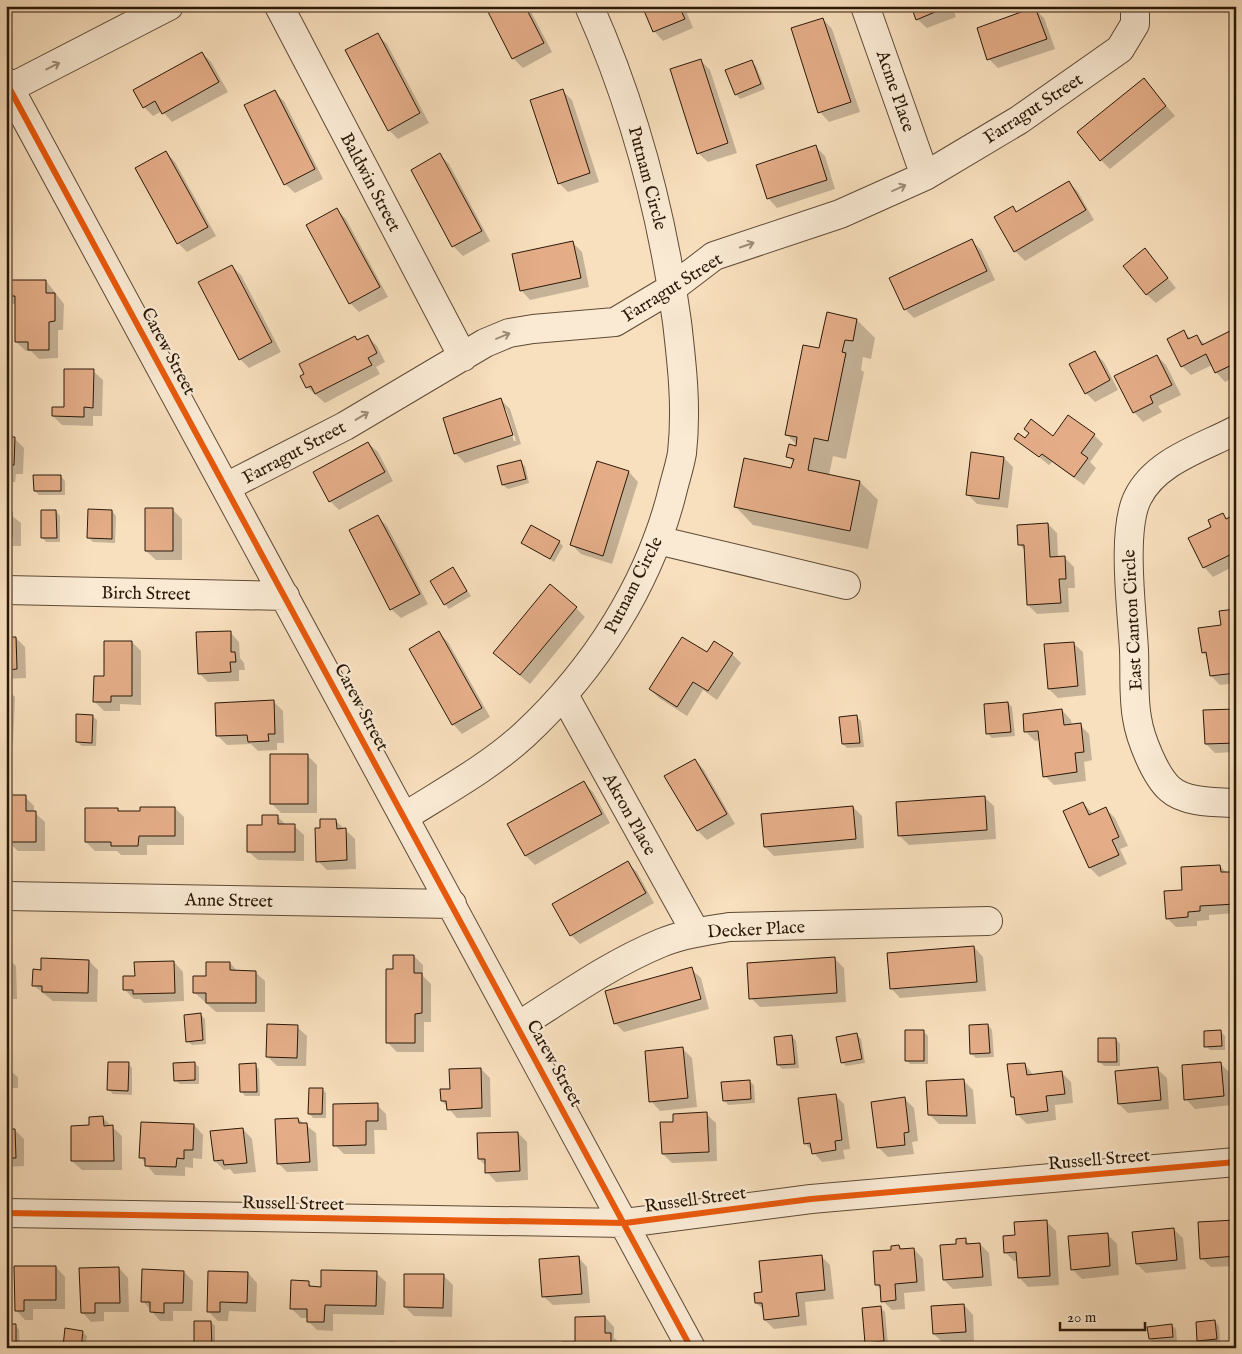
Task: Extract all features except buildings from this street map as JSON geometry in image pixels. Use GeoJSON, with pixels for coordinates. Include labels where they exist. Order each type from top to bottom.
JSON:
{"type":"FeatureCollection","features":[{"type":"Feature","properties":{"kind":"street"},"geometry":{"type":"LineString","coordinates":[[8,85],[169,6]]}},
{"type":"Feature","properties":{"kind":"street","name":"Baldwin Street"},"geometry":{"type":"LineString","coordinates":[[280,6],[463,357]]}},
{"type":"Feature","properties":{"kind":"street","name":"Putnam Circle"},"geometry":{"type":"LineString","coordinates":[[404,817],[486,765],[523,736],[564,695],[592,660],[620,617],[647,565],[668,510],[682,454],[685,385],[672,288],[643,150],[611,56],[589,6]]}},
{"type":"Feature","properties":{"kind":"street","name":"Acme Place"},"geometry":{"type":"LineString","coordinates":[[865,6],[925,176]]}},
{"type":"Feature","properties":{"kind":"street","name":"Farragut Street"},"geometry":{"type":"LineString","coordinates":[[226,487],[336,431],[463,357],[509,333],[615,322],[672,288],[714,256],[831,217],[925,176],[1019,120],[1120,49],[1135,24],[1135,6]]}},
{"type":"Feature","properties":{"kind":"street","name":"Carew Street"},"geometry":{"type":"LineString","coordinates":[[8,85],[691,1348]]}},
{"type":"Feature","properties":{"kind":"street","name":"East Canton Circle"},"geometry":{"type":"LineString","coordinates":[[1236,430],[1169,464],[1151,477],[1133,507],[1128,538],[1137,719],[1156,771],[1171,790],[1184,796],[1216,802],[1236,803]]}},
{"type":"Feature","properties":{"kind":"street"},"geometry":{"type":"LineString","coordinates":[[657,540],[846,585]]}},
{"type":"Feature","properties":{"kind":"street","name":"Birch Street"},"geometry":{"type":"LineString","coordinates":[[6,590],[285,596]]}},
{"type":"Feature","properties":{"kind":"street","name":"Akron Place"},"geometry":{"type":"LineString","coordinates":[[564,695],[696,933]]}},
{"type":"Feature","properties":{"kind":"street","name":"Anne Street"},"geometry":{"type":"LineString","coordinates":[[6,896],[452,904]]}},
{"type":"Feature","properties":{"kind":"street","name":"Decker Place"},"geometry":{"type":"LineString","coordinates":[[518,1026],[623,960],[663,942],[696,933],[729,927],[988,921]]}},
{"type":"Feature","properties":{"kind":"street","name":"Russell Street"},"geometry":{"type":"LineString","coordinates":[[6,1213],[625,1223],[811,1199],[1236,1162]]}},
{"type":"Feature","properties":{"kind":"cycle path"},"geometry":{"type":"LineString","coordinates":[[6,82],[691,1348]]}},
{"type":"Feature","properties":{"kind":"cycle path"},"geometry":{"type":"LineString","coordinates":[[6,1213],[625,1223],[811,1199],[1236,1162]]}}]}
